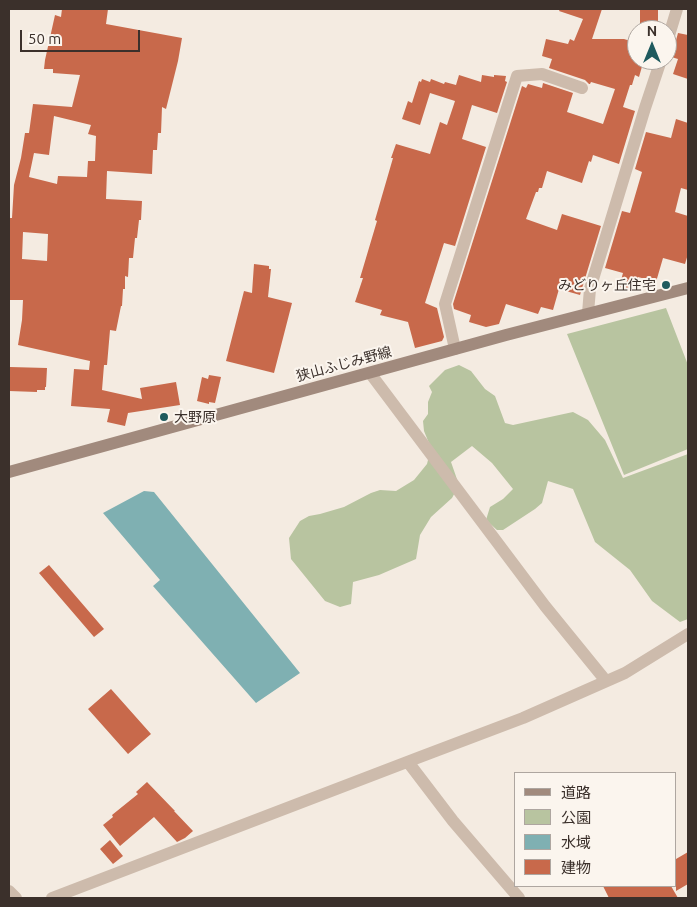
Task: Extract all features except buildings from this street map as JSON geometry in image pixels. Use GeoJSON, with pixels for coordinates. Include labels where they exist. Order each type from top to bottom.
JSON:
{"type":"FeatureCollection","features":[{"type":"Feature","properties":{"kind":"main road","name":"狭山ふじみ野線"},"geometry":{"type":"LineString","coordinates":[[9,472],[98,449],[370,372],[688,288]]}},
{"type":"Feature","properties":{"kind":"street"},"geometry":{"type":"LineString","coordinates":[[588,314],[590,289],[658,70]]}},
{"type":"Feature","properties":{"kind":"street"},"geometry":{"type":"LineString","coordinates":[[455,349],[445,304],[517,76],[542,74],[582,88]]}},
{"type":"Feature","properties":{"kind":"street"},"geometry":{"type":"LineString","coordinates":[[370,372],[546,606],[606,682]]}},
{"type":"Feature","properties":{"kind":"street"},"geometry":{"type":"LineString","coordinates":[[52,898],[524,718],[625,673],[688,634]]}},
{"type":"Feature","properties":{"kind":"street"},"geometry":{"type":"LineString","coordinates":[[408,762],[453,821],[519,898]]}},
{"type":"Feature","properties":{"kind":"street"},"geometry":{"type":"LineString","coordinates":[[9,891],[16,898]]}},
{"type":"Feature","properties":{"kind":"green space"},"geometry":{"type":"Polygon","coordinates":[[[666,308],[688,365],[688,449],[624,475],[567,334],[666,308]]]}},
{"type":"Feature","properties":{"kind":"green space"},"geometry":{"type":"Polygon","coordinates":[[[459,365],[471,371],[485,389],[495,396],[505,423],[513,425],[573,412],[588,420],[605,440],[623,478],[688,454],[688,619],[680,622],[652,601],[630,570],[595,542],[573,489],[548,481],[542,503],[503,530],[497,530],[486,520],[490,507],[503,499],[513,489],[492,463],[472,446],[451,462],[459,485],[452,498],[431,517],[420,535],[416,559],[379,575],[353,582],[351,604],[340,607],[325,601],[291,559],[289,538],[300,521],[309,516],[344,507],[380,490],[396,491],[414,480],[427,464],[431,448],[424,431],[423,421],[428,414],[428,402],[432,392],[429,386],[445,370],[459,365]]]}},
{"type":"Feature","properties":{"kind":"water"},"geometry":{"type":"Polygon","coordinates":[[[144,491],[154,492],[300,673],[256,703],[153,586],[160,580],[103,513],[144,491]]]}},
{"type":"Feature","properties":{"kind":"place","name":"みどりヶ丘住宅"},"geometry":{"type":"Point","coordinates":[666,285]}},
{"type":"Feature","properties":{"kind":"place","name":"大野原"},"geometry":{"type":"Point","coordinates":[164,417]}}]}
